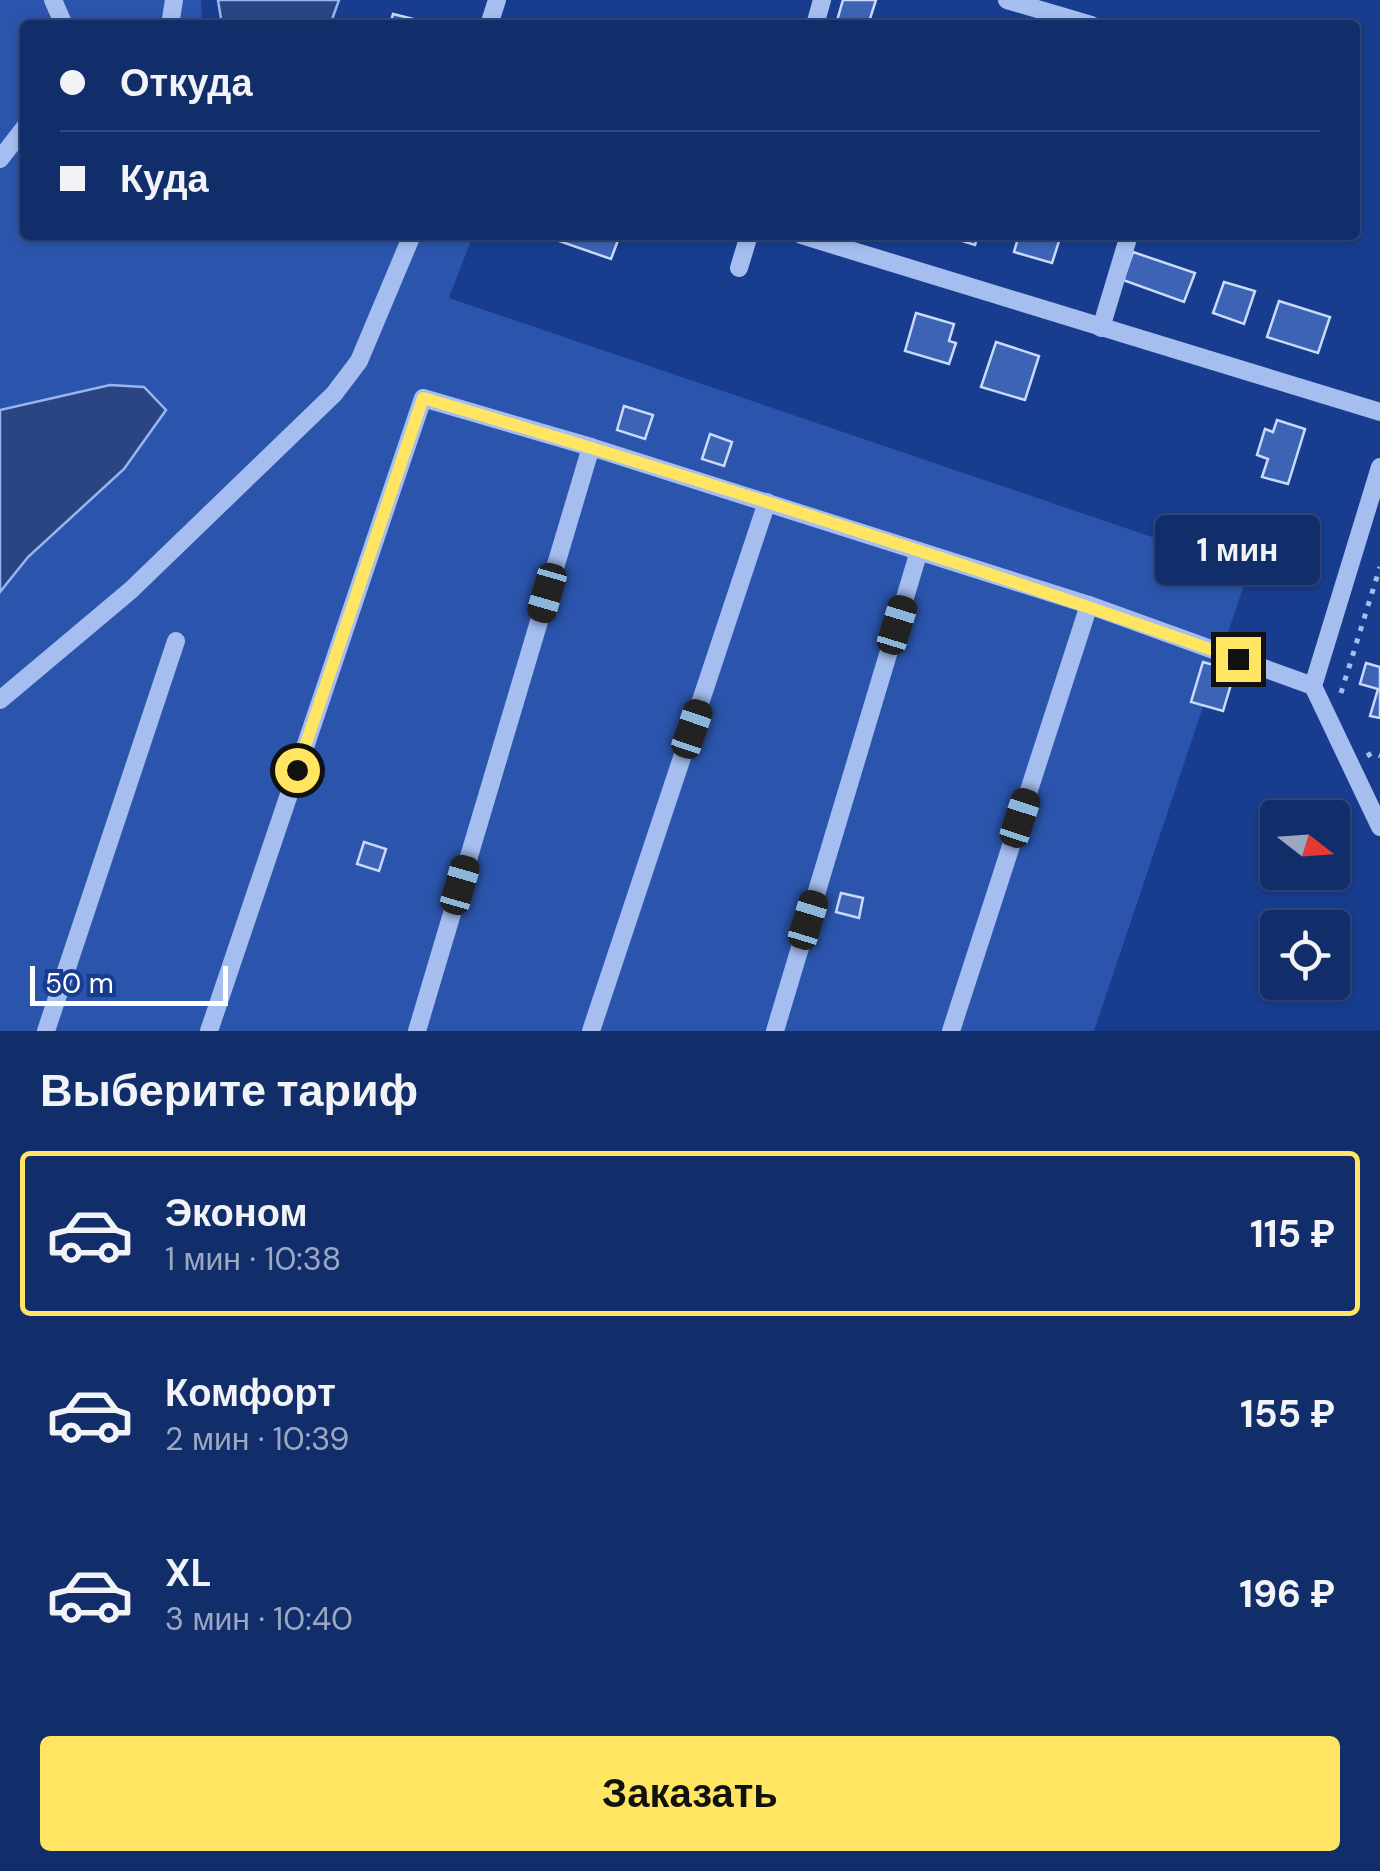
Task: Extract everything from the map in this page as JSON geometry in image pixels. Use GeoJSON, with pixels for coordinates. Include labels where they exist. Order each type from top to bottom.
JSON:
{"type":"FeatureCollection","features":[{"type":"Feature","properties":{"kind":"street"},"geometry":{"type":"LineString","coordinates":[[1007,0],[1074,20]]}},
{"type":"Feature","properties":{"kind":"street"},"geometry":{"type":"LineString","coordinates":[[0,159],[20,133]]}},
{"type":"Feature","properties":{"kind":"street"},"geometry":{"type":"LineString","coordinates":[[0,700],[132,590],[334,394],[360,360],[410,240]]}},
{"type":"Feature","properties":{"kind":"street"},"geometry":{"type":"LineString","coordinates":[[739,268],[748,240]]}},
{"type":"Feature","properties":{"kind":"street"},"geometry":{"type":"LineString","coordinates":[[817,240],[1380,412]]}},
{"type":"Feature","properties":{"kind":"street"},"geometry":{"type":"LineString","coordinates":[[1101,328],[1127,240]]}},
{"type":"Feature","properties":{"kind":"street"},"geometry":{"type":"LineString","coordinates":[[209,1031],[423,398],[1089,605],[1313,686]]}},
{"type":"Feature","properties":{"kind":"street"},"geometry":{"type":"LineString","coordinates":[[417,1031],[590,447]]}},
{"type":"Feature","properties":{"kind":"street"},"geometry":{"type":"LineString","coordinates":[[1380,467],[1313,686],[1380,826]]}},
{"type":"Feature","properties":{"kind":"street"},"geometry":{"type":"LineString","coordinates":[[591,1031],[767,502]]}},
{"type":"Feature","properties":{"kind":"street"},"geometry":{"type":"LineString","coordinates":[[775,1031],[920,551]]}},
{"type":"Feature","properties":{"kind":"street"},"geometry":{"type":"LineString","coordinates":[[952,1031],[1089,605]]}},
{"type":"Feature","properties":{"kind":"street"},"geometry":{"type":"LineString","coordinates":[[46,1031],[176,641]]}},
{"type":"Feature","properties":{"kind":"path"},"geometry":{"type":"LineString","coordinates":[[1340,696],[1380,566]]}},
{"type":"Feature","properties":{"kind":"path"},"geometry":{"type":"LineString","coordinates":[[1360,741],[1367,756]]}},
{"type":"Feature","properties":{"kind":"shaded area"},"geometry":{"type":"Polygon","coordinates":[[[0,0],[201,0],[202,20],[20,20],[20,240],[471,240],[449,298],[1249,570],[1094,1031],[0,1031],[0,0]]]}},
{"type":"Feature","properties":{"kind":"shaded area"},"geometry":{"type":"Polygon","coordinates":[[[218,0],[339,0],[332,20],[221,20],[218,0]]]}},
{"type":"Feature","properties":{"kind":"shaded area"},"geometry":{"type":"Polygon","coordinates":[[[110,385],[144,387],[166,410],[124,469],[28,557],[0,592],[0,410],[110,385]]]}},
{"type":"Feature","properties":{"kind":"building"},"geometry":{"type":"Polygon","coordinates":[[[843,0],[876,0],[870,20],[837,20],[843,0]]]}},
{"type":"Feature","properties":{"kind":"building"},"geometry":{"type":"Polygon","coordinates":[[[393,14],[418,20],[391,20],[393,14]]]}},
{"type":"Feature","properties":{"kind":"building"},"geometry":{"type":"Polygon","coordinates":[[[559,240],[618,240],[611,259],[559,240]]]}},
{"type":"Feature","properties":{"kind":"building"},"geometry":{"type":"Polygon","coordinates":[[[1018,240],[1059,240],[1052,263],[1014,252],[1018,240]]]}},
{"type":"Feature","properties":{"kind":"building"},"geometry":{"type":"Polygon","coordinates":[[[1133,252],[1195,273],[1184,302],[1123,280],[1133,252]]]}},
{"type":"Feature","properties":{"kind":"building"},"geometry":{"type":"Polygon","coordinates":[[[1224,282],[1255,291],[1244,324],[1213,313],[1224,282]]]}},
{"type":"Feature","properties":{"kind":"building"},"geometry":{"type":"Polygon","coordinates":[[[1279,301],[1330,317],[1318,353],[1267,337],[1279,301]]]}},
{"type":"Feature","properties":{"kind":"building"},"geometry":{"type":"Polygon","coordinates":[[[916,313],[954,324],[949,341],[956,343],[949,364],[905,351],[916,313]]]}},
{"type":"Feature","properties":{"kind":"building"},"geometry":{"type":"Polygon","coordinates":[[[996,342],[1039,356],[1025,400],[981,387],[996,342]]]}},
{"type":"Feature","properties":{"kind":"building"},"geometry":{"type":"Polygon","coordinates":[[[624,406],[653,415],[645,439],[617,430],[624,406]]]}},
{"type":"Feature","properties":{"kind":"building"},"geometry":{"type":"Polygon","coordinates":[[[1277,420],[1305,429],[1288,484],[1262,477],[1268,459],[1257,455],[1265,429],[1273,432],[1277,420]]]}},
{"type":"Feature","properties":{"kind":"building"},"geometry":{"type":"Polygon","coordinates":[[[710,434],[732,442],[724,466],[702,459],[710,434]]]}},
{"type":"Feature","properties":{"kind":"building"},"geometry":{"type":"Polygon","coordinates":[[[1203,662],[1235,671],[1223,711],[1191,702],[1203,662]]]}},
{"type":"Feature","properties":{"kind":"building"},"geometry":{"type":"Polygon","coordinates":[[[1366,663],[1380,667],[1380,718],[1370,716],[1378,689],[1360,684],[1366,663]]]}},
{"type":"Feature","properties":{"kind":"building"},"geometry":{"type":"Polygon","coordinates":[[[364,842],[386,849],[379,871],[357,864],[364,842]]]}},
{"type":"Feature","properties":{"kind":"building"},"geometry":{"type":"Polygon","coordinates":[[[841,893],[863,898],[859,918],[836,912],[841,893]]]}},
{"type":"Feature","properties":{"kind":"route"},"geometry":{"type":"LineString","coordinates":[[297,770],[423,398],[1089,605],[1238,659]]}}]}
